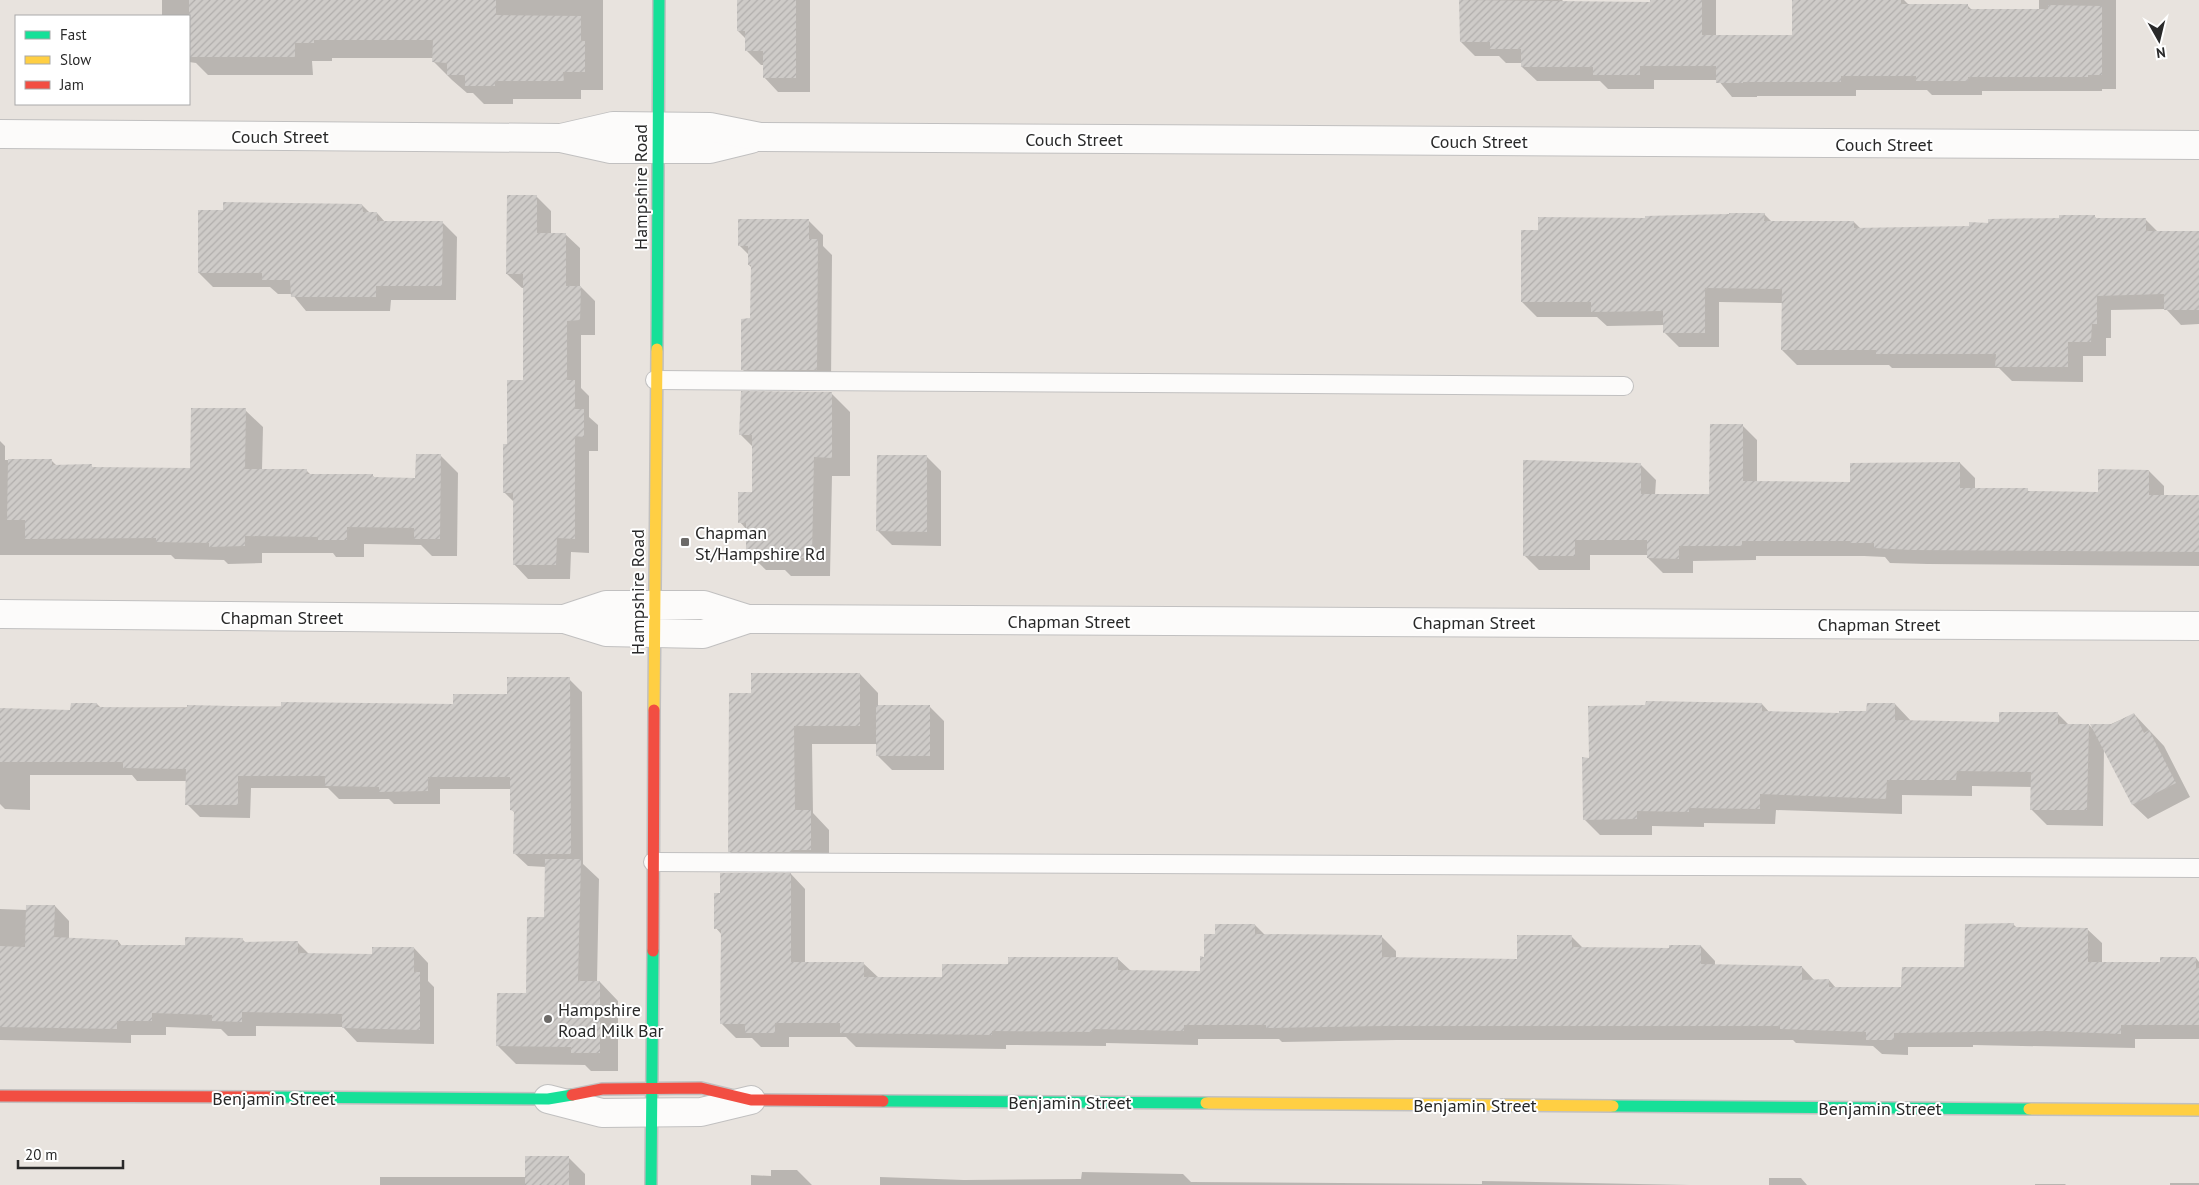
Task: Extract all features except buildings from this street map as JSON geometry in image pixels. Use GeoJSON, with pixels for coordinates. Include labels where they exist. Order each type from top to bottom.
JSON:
{"type":"FeatureCollection","features":[{"type":"Feature","properties":{"kind":"street","name":"Hampshire Road"},"geometry":{"type":"LineString","coordinates":[[651,1185],[659,0]]}},
{"type":"Feature","properties":{"kind":"street","name":"Couch Street"},"geometry":{"type":"LineString","coordinates":[[0,134],[561,138],[611,149],[659,138],[710,148],[760,137],[2199,145]]}},
{"type":"Feature","properties":{"kind":"street","name":"Chapman Street"},"geometry":{"type":"LineString","coordinates":[[564,619],[606,605],[704,605],[748,619],[2199,626]]}},
{"type":"Feature","properties":{"kind":"street","name":"Chapman Street"},"geometry":{"type":"LineString","coordinates":[[0,614],[564,619],[606,632],[703,634],[748,619]]}},
{"type":"Feature","properties":{"kind":"street","name":"Benjamin Street"},"geometry":{"type":"LineString","coordinates":[[0,1096],[548,1099],[602,1113],[651,1100],[701,1112],[750,1100],[2199,1110]]}},
{"type":"Feature","properties":{"kind":"lane"},"geometry":{"type":"LineString","coordinates":[[655,380],[1624,386]]}},
{"type":"Feature","properties":{"kind":"lane"},"geometry":{"type":"LineString","coordinates":[[653,862],[2199,868]]}},
{"type":"Feature","properties":{"kind":"traffic: fast"},"geometry":{"type":"LineString","coordinates":[[657,349],[659,0]]}},
{"type":"Feature","properties":{"kind":"traffic: fast"},"geometry":{"type":"LineString","coordinates":[[651,1185],[653,951]]}},
{"type":"Feature","properties":{"kind":"traffic: fast"},"geometry":{"type":"LineString","coordinates":[[270,1097],[548,1099],[572,1095]]}},
{"type":"Feature","properties":{"kind":"traffic: fast"},"geometry":{"type":"LineString","coordinates":[[883,1101],[1206,1103]]}},
{"type":"Feature","properties":{"kind":"traffic: fast"},"geometry":{"type":"LineString","coordinates":[[1613,1106],[2029,1109]]}},
{"type":"Feature","properties":{"kind":"traffic: slow"},"geometry":{"type":"LineString","coordinates":[[654,710],[657,349]]}},
{"type":"Feature","properties":{"kind":"traffic: slow"},"geometry":{"type":"LineString","coordinates":[[1206,1103],[1613,1106]]}},
{"type":"Feature","properties":{"kind":"traffic: slow"},"geometry":{"type":"LineString","coordinates":[[2029,1109],[2199,1110]]}},
{"type":"Feature","properties":{"kind":"traffic: jam"},"geometry":{"type":"LineString","coordinates":[[653,951],[654,710]]}},
{"type":"Feature","properties":{"kind":"traffic: jam"},"geometry":{"type":"LineString","coordinates":[[572,1095],[602,1089],[701,1088],[751,1100],[883,1101]]}},
{"type":"Feature","properties":{"kind":"traffic: jam"},"geometry":{"type":"LineString","coordinates":[[0,1096],[270,1097]]}},
{"type":"Feature","properties":{"kind":"place","name":"Chapman St/Hampshire Rd"},"geometry":{"type":"Point","coordinates":[685,542]}},
{"type":"Feature","properties":{"kind":"place","name":"Hampshire Road Milk Bar"},"geometry":{"type":"Point","coordinates":[548,1019]}}]}
